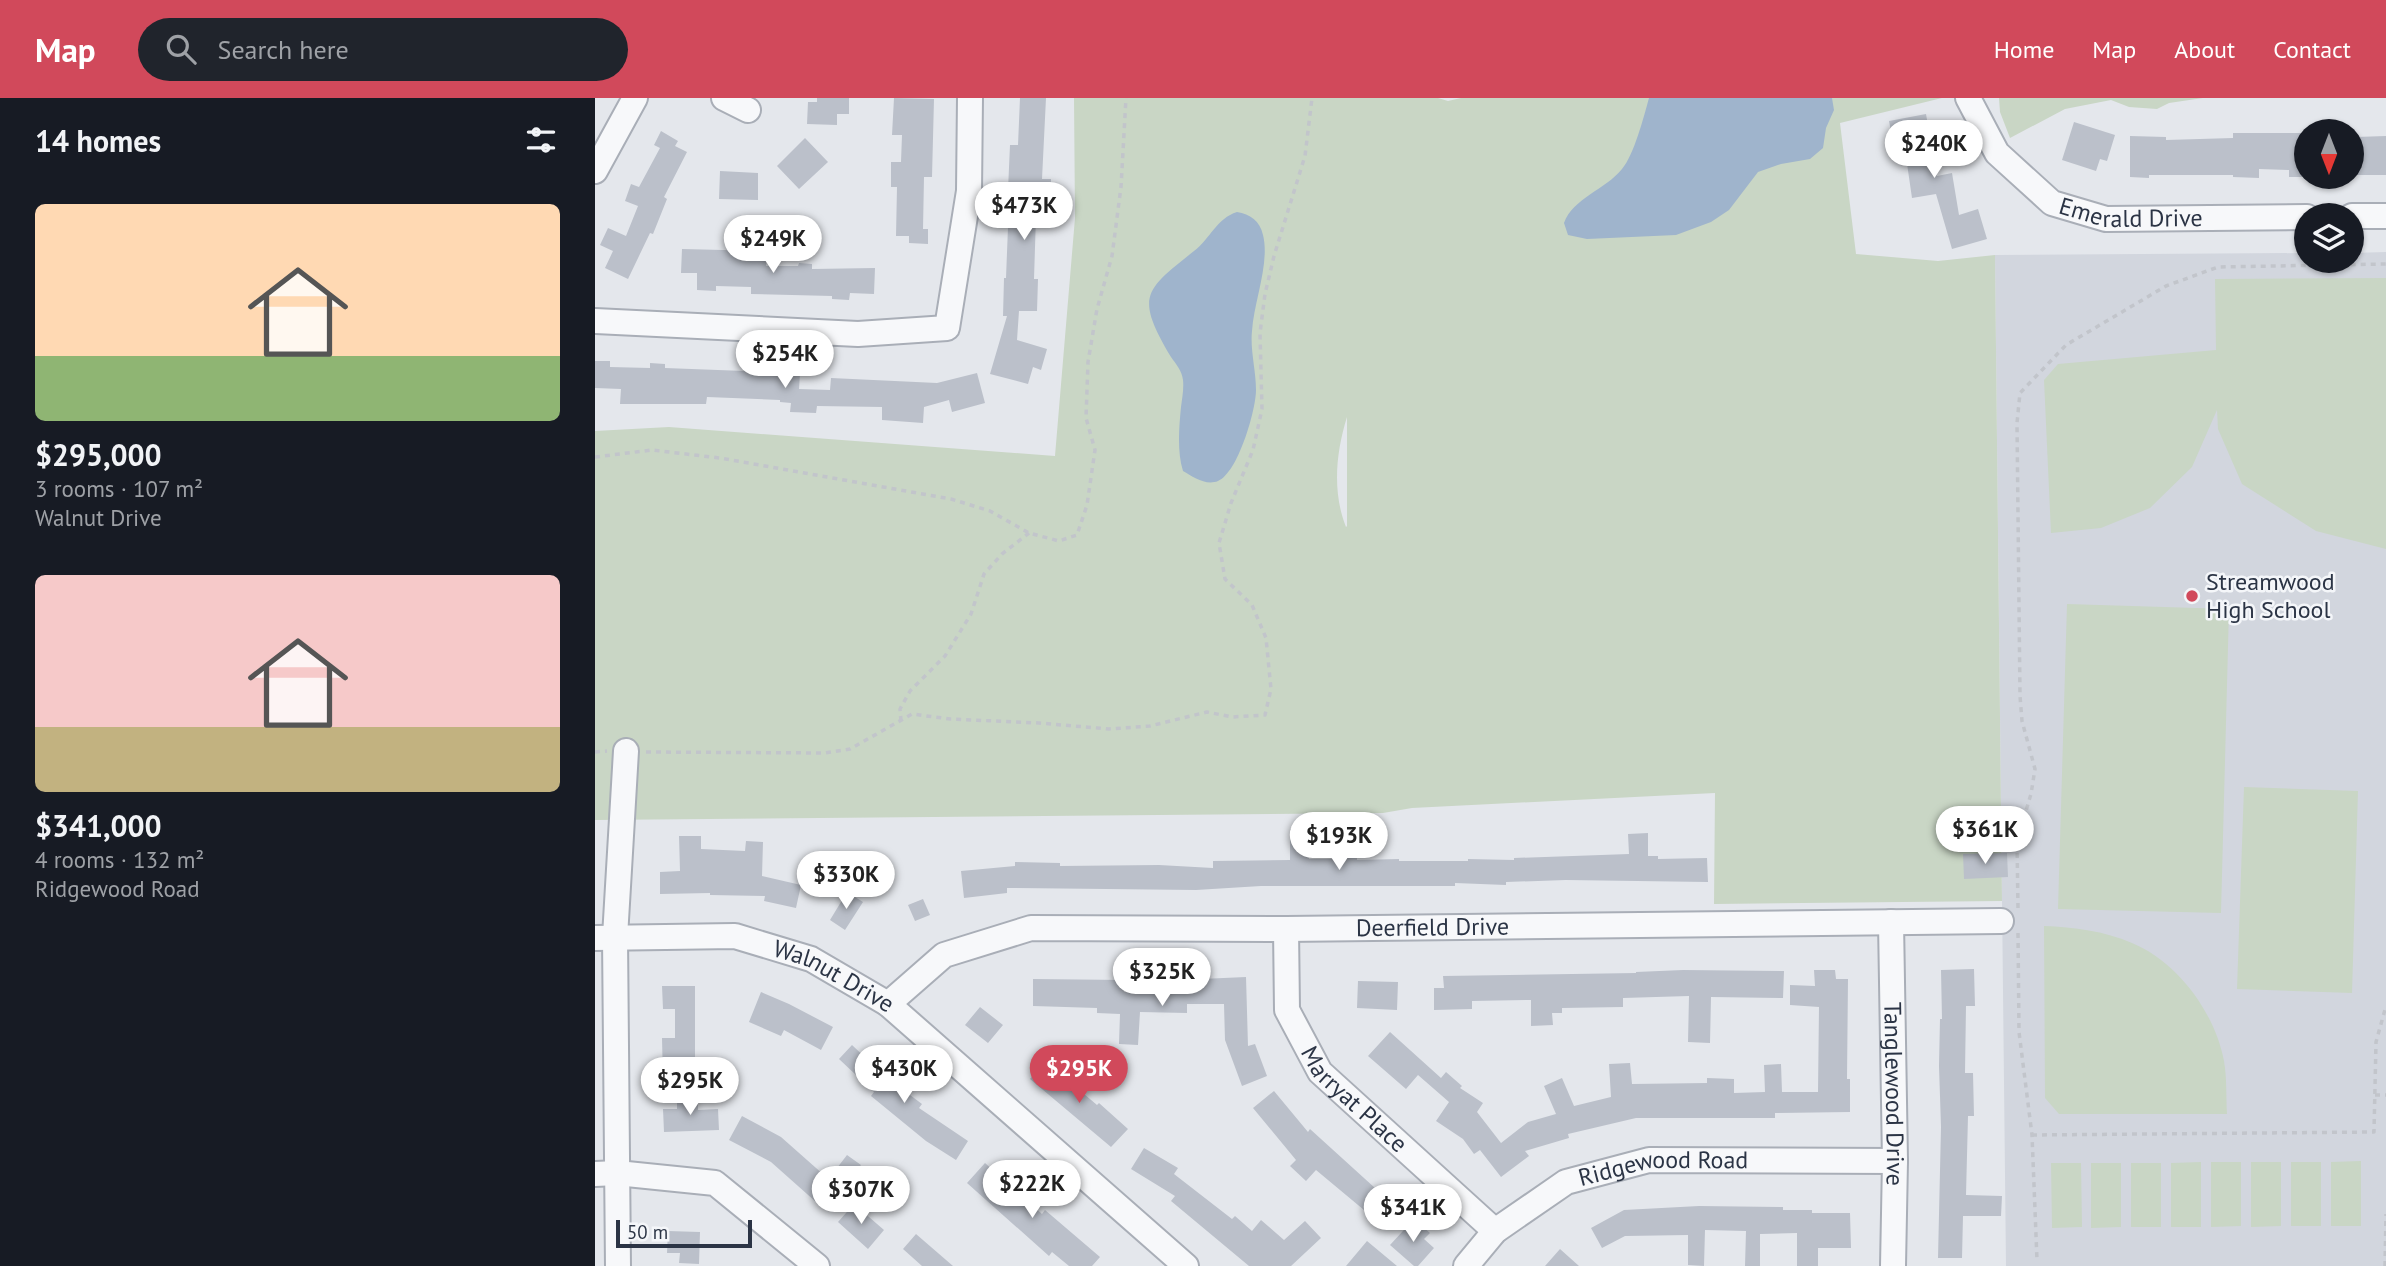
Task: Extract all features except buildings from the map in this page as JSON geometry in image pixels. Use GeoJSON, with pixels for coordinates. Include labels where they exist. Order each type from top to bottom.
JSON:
{"type":"FeatureCollection","features":[{"type":"Feature","properties":{"kind":"street"},"geometry":{"type":"LineString","coordinates":[[595,171],[635,98]]}},
{"type":"Feature","properties":{"kind":"street"},"geometry":{"type":"LineString","coordinates":[[724,98],[748,110]]}},
{"type":"Feature","properties":{"kind":"street"},"geometry":{"type":"LineString","coordinates":[[595,321],[858,334],[947,328],[969,191],[970,98]]}},
{"type":"Feature","properties":{"kind":"street","name":"Emerald Drive"},"geometry":{"type":"LineString","coordinates":[[1968,98],[1997,153],[2052,203],[2106,219],[2294,217]]}},
{"type":"Feature","properties":{"kind":"street"},"geometry":{"type":"LineString","coordinates":[[2364,216],[2386,216]]}},
{"type":"Feature","properties":{"kind":"street"},"geometry":{"type":"LineString","coordinates":[[618,1266],[606,1174],[605,938],[627,751]]}},
{"type":"Feature","properties":{"kind":"street","name":"Deerfield Drive"},"geometry":{"type":"LineString","coordinates":[[887,1004],[944,955],[1031,928],[1286,929],[2001,921]]}},
{"type":"Feature","properties":{"kind":"street","name":"Tanglewood Drive"},"geometry":{"type":"LineString","coordinates":[[1891,922],[1895,1161],[1893,1266]]}},
{"type":"Feature","properties":{"kind":"street","name":"Marryat Place"},"geometry":{"type":"LineString","coordinates":[[1286,929],[1287,1010],[1320,1072],[1495,1231]]}},
{"type":"Feature","properties":{"kind":"street","name":"Walnut Drive"},"geometry":{"type":"LineString","coordinates":[[605,938],[735,936],[811,958],[887,1004],[1186,1266]]}},
{"type":"Feature","properties":{"kind":"street","name":"Ridgewood Road"},"geometry":{"type":"LineString","coordinates":[[1466,1266],[1495,1231],[1566,1182],[1649,1160],[1895,1161]]}},
{"type":"Feature","properties":{"kind":"street"},"geometry":{"type":"LineString","coordinates":[[606,1174],[715,1183],[817,1266]]}},
{"type":"Feature","properties":{"kind":"path"},"geometry":{"type":"LineString","coordinates":[[595,457],[652,450],[744,463],[951,499],[990,511],[1029,533],[1059,541],[1077,535],[1087,505],[1095,450],[1086,418],[1088,362],[1097,309],[1112,256],[1121,187],[1126,98]]}},
{"type":"Feature","properties":{"kind":"path"},"geometry":{"type":"LineString","coordinates":[[595,752],[824,753],[850,749],[912,714],[950,719],[1109,729],[1150,726],[1207,712],[1232,717],[1265,715],[1271,689],[1266,638],[1252,605],[1225,579],[1219,543],[1231,503],[1253,450],[1262,409],[1260,332],[1265,294],[1273,256],[1305,156],[1312,98]]}},
{"type":"Feature","properties":{"kind":"path"},"geometry":{"type":"LineString","coordinates":[[2038,1260],[2032,1135],[2019,1032],[2017,841],[2031,794],[2035,769],[2022,722],[2020,696],[2017,423],[2020,393],[2066,345],[2166,286],[2218,267],[2386,264]]}},
{"type":"Feature","properties":{"kind":"path"},"geometry":{"type":"LineString","coordinates":[[901,721],[900,709],[910,691],[945,656],[971,614],[984,575],[1002,554],[1029,533]]}},
{"type":"Feature","properties":{"kind":"path"},"geometry":{"type":"LineString","coordinates":[[2032,1135],[2374,1132],[2376,1042],[2386,1006]]}},
{"type":"Feature","properties":{"kind":"path"},"geometry":{"type":"LineString","coordinates":[[2375,1095],[2386,1095]]}},
{"type":"Feature","properties":{"kind":"path"},"geometry":{"type":"LineString","coordinates":[[2385,1266],[2386,1214]]}},
{"type":"Feature","properties":{"kind":"shaded area","name":"Streamwood High School"},"geometry":{"type":"Polygon","coordinates":[[[2386,252],[2386,1266],[2006,1266],[1995,255],[2294,253],[2294,273],[2364,273],[2364,253],[2386,252]]]}},
{"type":"Feature","properties":{"kind":"green space"},"geometry":{"type":"Polygon","coordinates":[[[1074,98],[1438,98],[1448,101],[1461,98],[1942,98],[1840,123],[1856,254],[1938,261],[1995,255],[2002,901],[1714,904],[1715,793],[1412,808],[1383,813],[595,820],[595,431],[669,427],[1055,456],[1075,218],[1074,98]],[[1347,417],[1340,444],[1337,486],[1347,526],[1347,417]]]}},
{"type":"Feature","properties":{"kind":"green space"},"geometry":{"type":"Polygon","coordinates":[[[1999,98],[2203,98],[2169,103],[2157,109],[2129,107],[2111,100],[2065,109],[2010,138],[2000,112],[1999,98]]]}},
{"type":"Feature","properties":{"kind":"green space"},"geometry":{"type":"Polygon","coordinates":[[[2386,278],[2386,549],[2316,531],[2242,484],[2218,429],[2217,410],[2192,467],[2150,508],[2101,528],[2051,533],[2044,380],[2058,364],[2216,350],[2215,279],[2386,278]]]}},
{"type":"Feature","properties":{"kind":"green space"},"geometry":{"type":"Polygon","coordinates":[[[2067,604],[2229,609],[2221,913],[2058,909],[2067,604]]]}},
{"type":"Feature","properties":{"kind":"green space"},"geometry":{"type":"Polygon","coordinates":[[[2244,787],[2358,791],[2352,993],[2237,989],[2244,787]]]}},
{"type":"Feature","properties":{"kind":"green space"},"geometry":{"type":"Polygon","coordinates":[[[2044,926],[2111,935],[2149,952],[2179,976],[2203,1008],[2219,1043],[2225,1067],[2227,1114],[2059,1114],[2045,1098],[2044,926]]]}},
{"type":"Feature","properties":{"kind":"green space"},"geometry":{"type":"Polygon","coordinates":[[[2361,1161],[2361,1226],[2331,1226],[2331,1162],[2361,1161]]]}},
{"type":"Feature","properties":{"kind":"green space"},"geometry":{"type":"Polygon","coordinates":[[[2201,1162],[2201,1227],[2171,1227],[2171,1163],[2201,1162]]]}},
{"type":"Feature","properties":{"kind":"green space"},"geometry":{"type":"Polygon","coordinates":[[[2211,1162],[2241,1162],[2241,1226],[2211,1227],[2211,1162]]]}},
{"type":"Feature","properties":{"kind":"green space"},"geometry":{"type":"Polygon","coordinates":[[[2251,1162],[2281,1162],[2281,1226],[2251,1227],[2251,1162]]]}},
{"type":"Feature","properties":{"kind":"green space"},"geometry":{"type":"Polygon","coordinates":[[[2291,1162],[2321,1162],[2321,1226],[2291,1226],[2291,1162]]]}},
{"type":"Feature","properties":{"kind":"green space"},"geometry":{"type":"Polygon","coordinates":[[[2051,1163],[2081,1163],[2082,1227],[2052,1228],[2051,1163]]]}},
{"type":"Feature","properties":{"kind":"green space"},"geometry":{"type":"Polygon","coordinates":[[[2091,1163],[2121,1163],[2121,1227],[2091,1228],[2091,1163]]]}},
{"type":"Feature","properties":{"kind":"green space"},"geometry":{"type":"Polygon","coordinates":[[[2131,1163],[2161,1163],[2161,1227],[2131,1227],[2131,1163]]]}},
{"type":"Feature","properties":{"kind":"water"},"geometry":{"type":"Polygon","coordinates":[[[1649,98],[1832,98],[1834,110],[1826,128],[1823,148],[1810,159],[1781,164],[1758,172],[1729,210],[1711,222],[1676,235],[1587,239],[1568,235],[1564,223],[1568,214],[1615,176],[1631,155],[1649,98]]]}},
{"type":"Feature","properties":{"kind":"water"},"geometry":{"type":"Polygon","coordinates":[[[1237,212],[1250,216],[1257,222],[1262,230],[1265,246],[1252,331],[1255,399],[1239,454],[1225,476],[1218,481],[1209,482],[1183,471],[1179,439],[1182,377],[1152,320],[1150,296],[1164,276],[1200,246],[1224,219],[1237,212]]]}},
{"type":"Feature","properties":{"kind":"place","name":"Streamwood High School"},"geometry":{"type":"Point","coordinates":[2192,596]}}]}
